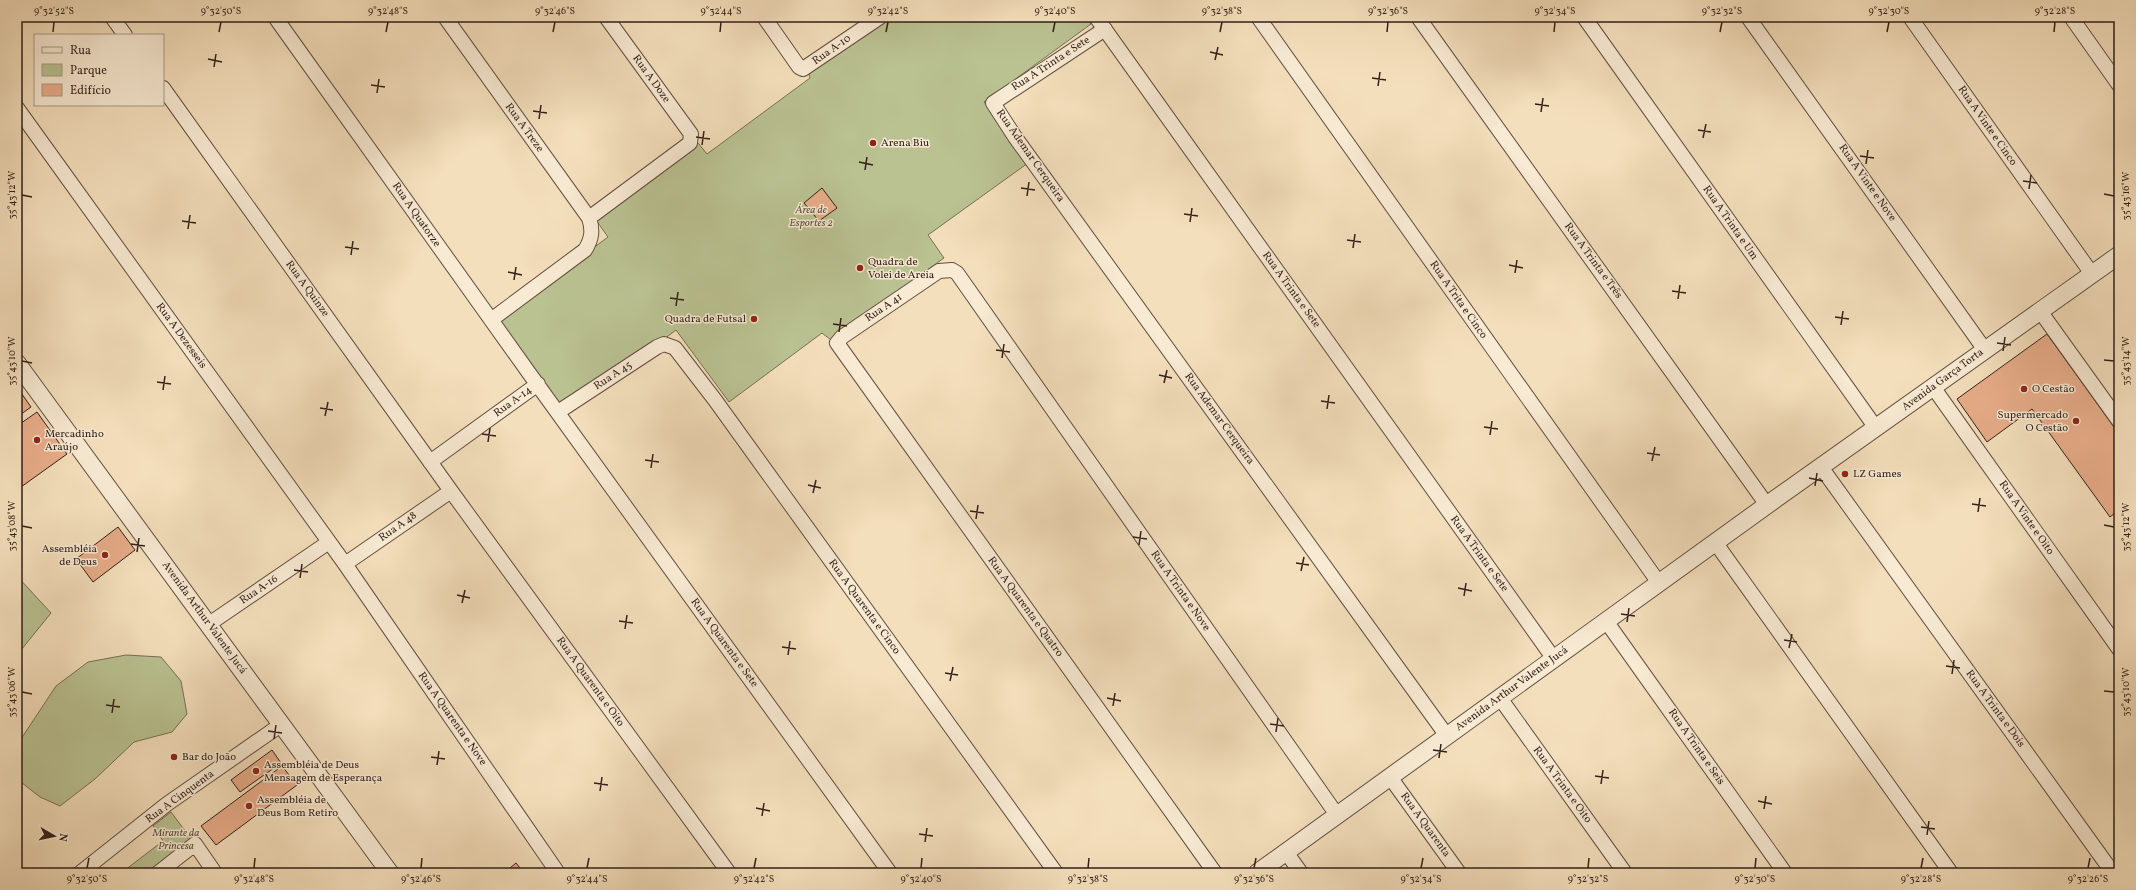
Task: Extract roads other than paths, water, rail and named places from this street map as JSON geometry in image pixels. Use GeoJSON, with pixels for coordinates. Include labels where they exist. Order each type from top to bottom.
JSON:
{"type":"FeatureCollection","features":[{"type":"Feature","properties":{"kind":"street"},"geometry":{"type":"LineString","coordinates":[[112,17],[124,34]]}},
{"type":"Feature","properties":{"kind":"street","name":"Rua A Quatorze"},"geometry":{"type":"LineString","coordinates":[[275,17],[558,412]]}},
{"type":"Feature","properties":{"kind":"street","name":"Rua A Treze"},"geometry":{"type":"LineString","coordinates":[[445,17],[589,218]]}},
{"type":"Feature","properties":{"kind":"street","name":"Rua A Doze"},"geometry":{"type":"LineString","coordinates":[[589,218],[690,143],[691,134],[606,17]]}},
{"type":"Feature","properties":{"kind":"street","name":"Rua A-10"},"geometry":{"type":"LineString","coordinates":[[764,17],[799,67],[803,70],[880,17]]}},
{"type":"Feature","properties":{"kind":"street"},"geometry":{"type":"LineString","coordinates":[[1096,17],[1105,29]]}},
{"type":"Feature","properties":{"kind":"street","name":"Rua A Trita e Cinco"},"geometry":{"type":"LineString","coordinates":[[1258,17],[1658,583]]}},
{"type":"Feature","properties":{"kind":"street","name":"Rua A Trinta e Três"},"geometry":{"type":"LineString","coordinates":[[1418,17],[1767,505]]}},
{"type":"Feature","properties":{"kind":"street","name":"Rua A Trinta e Um"},"geometry":{"type":"LineString","coordinates":[[1584,17],[1876,428]]}},
{"type":"Feature","properties":{"kind":"street","name":"Rua A Vinte e Nove"},"geometry":{"type":"LineString","coordinates":[[1748,17],[1985,350]]}},
{"type":"Feature","properties":{"kind":"street","name":"Rua A Vinte e Cinco"},"geometry":{"type":"LineString","coordinates":[[1910,17],[2092,274]]}},
{"type":"Feature","properties":{"kind":"street"},"geometry":{"type":"LineString","coordinates":[[2071,17],[2119,85]]}},
{"type":"Feature","properties":{"kind":"street","name":"Rua A Trinta e Sete"},"geometry":{"type":"LineString","coordinates":[[993,101],[1105,29],[1554,659]]}},
{"type":"Feature","properties":{"kind":"street","name":"Rua A Quinze"},"geometry":{"type":"LineString","coordinates":[[164,89],[451,491]]}},
{"type":"Feature","properties":{"kind":"street","name":"Rua Ademar Cerqueira"},"geometry":{"type":"LineString","coordinates":[[993,101],[1015,137],[1447,736]]}},
{"type":"Feature","properties":{"kind":"street","name":"Rua A Dezesseis"},"geometry":{"type":"LineString","coordinates":[[17,108],[345,564]]}},
{"type":"Feature","properties":{"kind":"street"},"geometry":{"type":"LineString","coordinates":[[491,320],[585,250],[590,242],[592,227],[589,218]]}},
{"type":"Feature","properties":{"kind":"street","name":"Avenida Garça Torta"},"geometry":{"type":"LineString","coordinates":[[1767,505],[2119,255]]}},
{"type":"Feature","properties":{"kind":"street","name":"Rua A 41"},"geometry":{"type":"LineString","coordinates":[[838,340],[939,271],[952,270]]}},
{"type":"Feature","properties":{"kind":"street","name":"Rua A Trinta e Nove"},"geometry":{"type":"LineString","coordinates":[[952,270],[957,273],[1337,815]]}},
{"type":"Feature","properties":{"kind":"street"},"geometry":{"type":"LineString","coordinates":[[2040,311],[2119,421]]}},
{"type":"Feature","properties":{"kind":"street","name":"Rua A Quarenta e Quatro"},"geometry":{"type":"LineString","coordinates":[[838,340],[836,344],[1215,873]]}},
{"type":"Feature","properties":{"kind":"street","name":"Rua A 45"},"geometry":{"type":"LineString","coordinates":[[558,412],[657,347],[664,344],[669,345]]}},
{"type":"Feature","properties":{"kind":"street","name":"Rua A Quarenta e Cinco"},"geometry":{"type":"LineString","coordinates":[[669,345],[675,348],[715,400],[1056,873]]}},
{"type":"Feature","properties":{"kind":"street","name":"Avenida Arthur Valente Jucá"},"geometry":{"type":"LineString","coordinates":[[17,363],[390,873]]}},
{"type":"Feature","properties":{"kind":"street","name":"Rua A-14"},"geometry":{"type":"LineString","coordinates":[[430,462],[538,384]]}},
{"type":"Feature","properties":{"kind":"street","name":"Rua A Vinte e Oito"},"geometry":{"type":"LineString","coordinates":[[1933,387],[2119,649]]}},
{"type":"Feature","properties":{"kind":"street","name":"Rua A Quarenta e Sete"},"geometry":{"type":"LineString","coordinates":[[558,412],[890,873]]}},
{"type":"Feature","properties":{"kind":"street","name":"Rua A Trinta e Dois"},"geometry":{"type":"LineString","coordinates":[[1821,467],[2113,873]]}},
{"type":"Feature","properties":{"kind":"street","name":"Rua A 48"},"geometry":{"type":"LineString","coordinates":[[345,564],[451,491]]}},
{"type":"Feature","properties":{"kind":"street","name":"Rua A Quarenta e Oito"},"geometry":{"type":"LineString","coordinates":[[451,491],[729,873]]}},
{"type":"Feature","properties":{"kind":"street","name":"Avenida Arthur Valente Jucá"},"geometry":{"type":"LineString","coordinates":[[1257,873],[1767,505]]}},
{"type":"Feature","properties":{"kind":"street","name":"Rua A-16"},"geometry":{"type":"LineString","coordinates":[[209,624],[329,542]]}},
{"type":"Feature","properties":{"kind":"street"},"geometry":{"type":"LineString","coordinates":[[1715,542],[1951,873]]}},
{"type":"Feature","properties":{"kind":"street","name":"Rua A Quarenta e Nove"},"geometry":{"type":"LineString","coordinates":[[345,564],[558,873]]}},
{"type":"Feature","properties":{"kind":"street","name":"Rua A Trinta e Seis"},"geometry":{"type":"LineString","coordinates":[[1606,621],[1785,873]]}},
{"type":"Feature","properties":{"kind":"street","name":"Rua A Trinta e Oito"},"geometry":{"type":"LineString","coordinates":[[1500,698],[1625,873]]}},
{"type":"Feature","properties":{"kind":"street","name":"Rua A Cinquenta"},"geometry":{"type":"LineString","coordinates":[[80,873],[166,804],[282,724]]}},
{"type":"Feature","properties":{"kind":"street","name":"Rua A Quarenta"},"geometry":{"type":"LineString","coordinates":[[1390,777],[1459,873]]}},
{"type":"Feature","properties":{"kind":"street"},"geometry":{"type":"LineString","coordinates":[[158,873],[195,844],[215,873]]}},
{"type":"Feature","properties":{"kind":"street"},"geometry":{"type":"LineString","coordinates":[[1286,852],[1301,873]]}},
{"type":"Feature","properties":{"kind":"place","name":"Arena Biu"},"geometry":{"type":"Point","coordinates":[873,143]}},
{"type":"Feature","properties":{"kind":"place","name":"Quadra de Volei de Areia"},"geometry":{"type":"Point","coordinates":[860,268]}},
{"type":"Feature","properties":{"kind":"place","name":"Quadra de Futsal"},"geometry":{"type":"Point","coordinates":[754,319]}},
{"type":"Feature","properties":{"kind":"place","name":"O Cestão"},"geometry":{"type":"Point","coordinates":[2024,389]}},
{"type":"Feature","properties":{"kind":"place","name":"Supermercado O Cestão"},"geometry":{"type":"Point","coordinates":[2076,421]}},
{"type":"Feature","properties":{"kind":"place","name":"Mercadinho Araújo"},"geometry":{"type":"Point","coordinates":[37,440]}},
{"type":"Feature","properties":{"kind":"place","name":"LZ Games"},"geometry":{"type":"Point","coordinates":[1845,474]}},
{"type":"Feature","properties":{"kind":"place","name":"Assembléia de Deus"},"geometry":{"type":"Point","coordinates":[105,555]}},
{"type":"Feature","properties":{"kind":"place","name":"Bar do João"},"geometry":{"type":"Point","coordinates":[174,757]}},
{"type":"Feature","properties":{"kind":"place","name":"Assembléia de Deus Mensagem de Esperança"},"geometry":{"type":"Point","coordinates":[256,771]}},
{"type":"Feature","properties":{"kind":"place","name":"Assembléia de Deus Bom Retiro"},"geometry":{"type":"Point","coordinates":[249,806]}},
{"type":"Feature","properties":{"kind":"park label","name":"Área de Esportes 2"},"geometry":{"type":"Point","coordinates":[811,216]}},
{"type":"Feature","properties":{"kind":"park label","name":"Mirante da Princesa"},"geometry":{"type":"Point","coordinates":[176,839]}}]}
